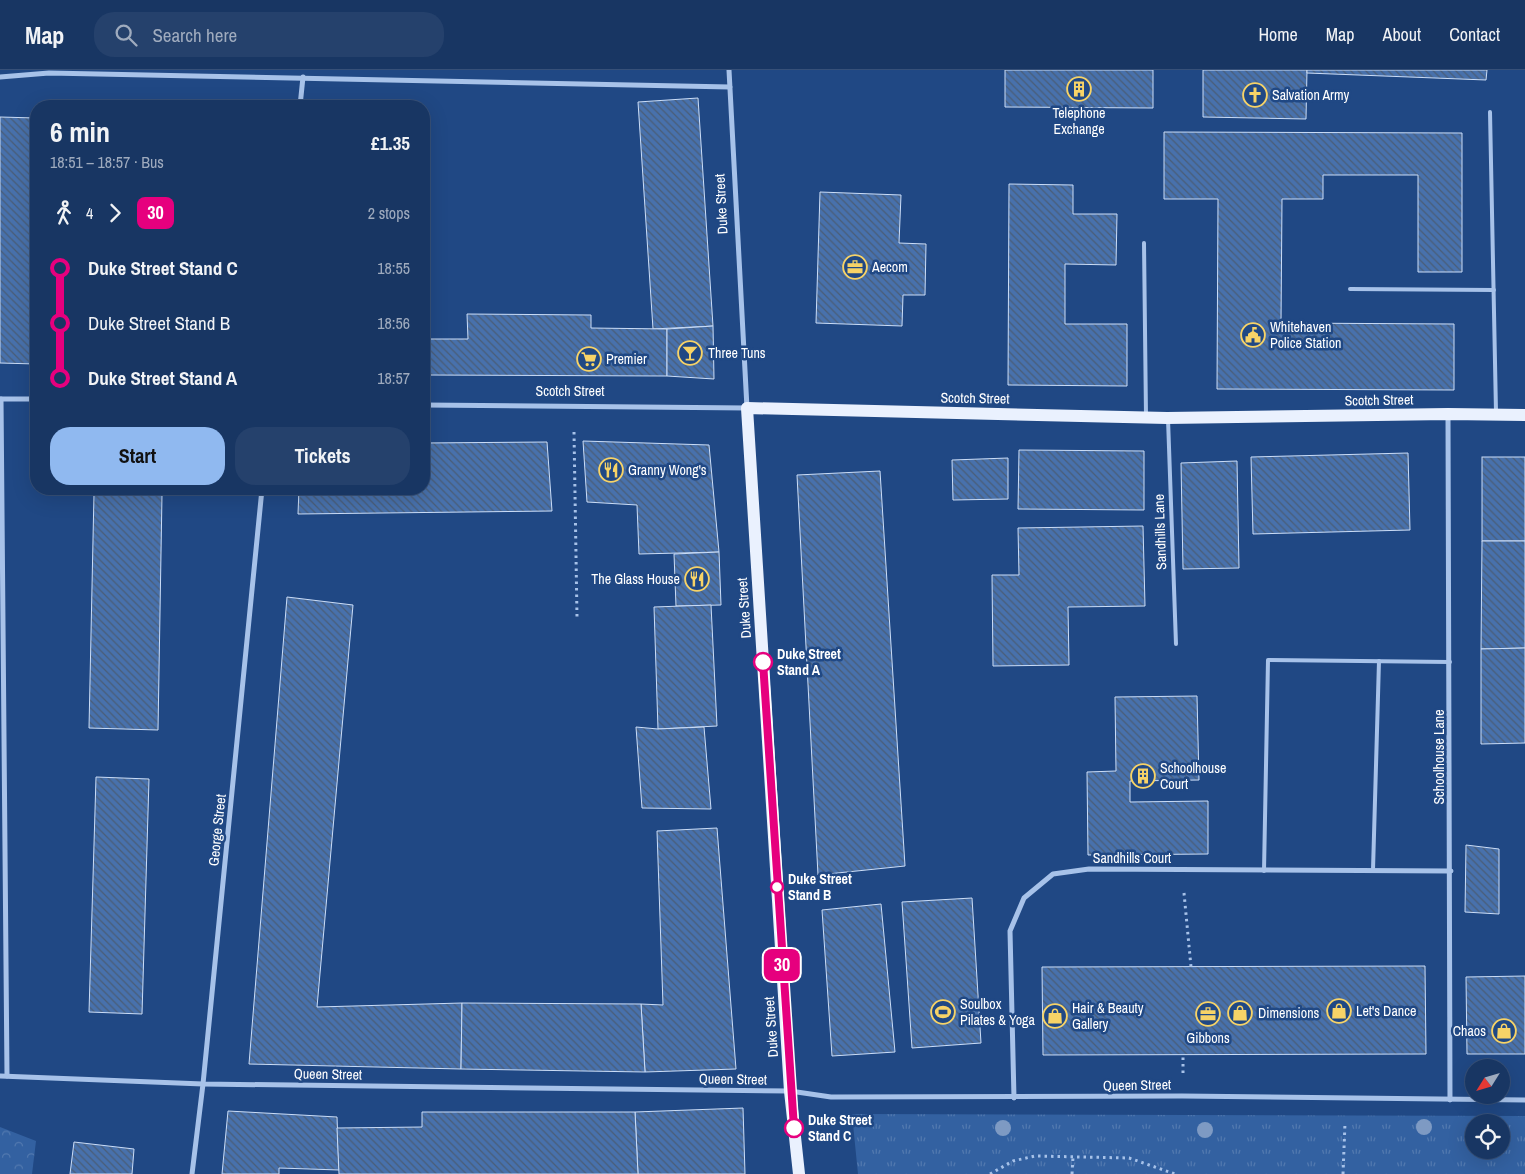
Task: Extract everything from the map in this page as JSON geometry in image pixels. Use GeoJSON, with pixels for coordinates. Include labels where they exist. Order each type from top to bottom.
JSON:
{"type":"FeatureCollection","features":[{"type":"Feature","properties":{"kind":"main road","name":"Scotch Street"},"geometry":{"type":"LineString","coordinates":[[747,408],[1146,418],[1448,414],[1525,416]]}},
{"type":"Feature","properties":{"kind":"main road","name":"Duke Street"},"geometry":{"type":"LineString","coordinates":[[747,408],[790,1091],[799,1174]]}},
{"type":"Feature","properties":{"kind":"street","name":"Duke Street"},"geometry":{"type":"LineString","coordinates":[[729,70],[747,408]]}},
{"type":"Feature","properties":{"kind":"street"},"geometry":{"type":"LineString","coordinates":[[0,77],[49,71],[730,88]]}},
{"type":"Feature","properties":{"kind":"street"},"geometry":{"type":"LineString","coordinates":[[301,100],[303,77]]}},
{"type":"Feature","properties":{"kind":"street"},"geometry":{"type":"LineString","coordinates":[[6,1076],[1,399],[30,400]]}},
{"type":"Feature","properties":{"kind":"street","name":"Scotch Street"},"geometry":{"type":"LineString","coordinates":[[430,405],[747,408]]}},
{"type":"Feature","properties":{"kind":"street","name":"Schoolhouse Lane"},"geometry":{"type":"LineString","coordinates":[[1448,414],[1451,871],[1450,1100]]}},
{"type":"Feature","properties":{"kind":"street","name":"George Street"},"geometry":{"type":"LineString","coordinates":[[192,1174],[203,1084],[261,495]]}},
{"type":"Feature","properties":{"kind":"street","name":"Sandhills Court"},"geometry":{"type":"LineString","coordinates":[[1014,1098],[1010,931],[1024,898],[1053,874],[1089,869],[1451,871]]}},
{"type":"Feature","properties":{"kind":"street","name":"Queen Street"},"geometry":{"type":"LineString","coordinates":[[0,1076],[203,1084],[790,1091],[830,1097],[1014,1098],[1182,1096],[1525,1100]]}},
{"type":"Feature","properties":{"kind":"lane"},"geometry":{"type":"LineString","coordinates":[[1490,112],[1496,414]]}},
{"type":"Feature","properties":{"kind":"lane"},"geometry":{"type":"LineString","coordinates":[[1144,243],[1146,418]]}},
{"type":"Feature","properties":{"kind":"lane"},"geometry":{"type":"LineString","coordinates":[[1350,289],[1494,290]]}},
{"type":"Feature","properties":{"kind":"lane","name":"Sandhills Lane"},"geometry":{"type":"LineString","coordinates":[[1168,418],[1176,644]]}},
{"type":"Feature","properties":{"kind":"lane"},"geometry":{"type":"LineString","coordinates":[[1264,870],[1268,660],[1450,662]]}},
{"type":"Feature","properties":{"kind":"lane"},"geometry":{"type":"LineString","coordinates":[[1373,870],[1378,661]]}},
{"type":"Feature","properties":{"kind":"path"},"geometry":{"type":"LineString","coordinates":[[573,406],[577,617]]}},
{"type":"Feature","properties":{"kind":"path"},"geometry":{"type":"LineString","coordinates":[[1182,870],[1191,967]]}},
{"type":"Feature","properties":{"kind":"path"},"geometry":{"type":"LineString","coordinates":[[1343,1174],[1344,1097]]}},
{"type":"Feature","properties":{"kind":"path"},"geometry":{"type":"LineString","coordinates":[[990,1174],[1013,1161],[1035,1156],[1129,1158],[1174,1174]]}},
{"type":"Feature","properties":{"kind":"path"},"geometry":{"type":"LineString","coordinates":[[1072,1174],[1074,1157]]}},
{"type":"Feature","properties":{"kind":"green space"},"geometry":{"type":"Polygon","coordinates":[[[852,1114],[1465,1116],[1465,1159],[1510,1159],[1510,1116],[1525,1116],[1525,1174],[858,1174],[852,1114]]]}},
{"type":"Feature","properties":{"kind":"green space"},"geometry":{"type":"Polygon","coordinates":[[[0,1127],[36,1141],[32,1174],[0,1174],[0,1127]]]}},
{"type":"Feature","properties":{"kind":"building","name":"Telephone Exchange"},"geometry":{"type":"Polygon","coordinates":[[[1005,70],[1153,70],[1153,108],[1005,107],[1005,70]]]}},
{"type":"Feature","properties":{"kind":"building","name":"Salvation Army"},"geometry":{"type":"Polygon","coordinates":[[[1203,70],[1307,70],[1306,119],[1203,117],[1203,70]]]}},
{"type":"Feature","properties":{"kind":"building"},"geometry":{"type":"Polygon","coordinates":[[[1307,70],[1487,70],[1486,80],[1307,73],[1307,70]]]}},
{"type":"Feature","properties":{"kind":"building"},"geometry":{"type":"Polygon","coordinates":[[[698,98],[713,326],[653,329],[638,102],[698,98]]]}},
{"type":"Feature","properties":{"kind":"building"},"geometry":{"type":"Polygon","coordinates":[[[0,117],[30,118],[30,364],[0,363],[0,117]]]}},
{"type":"Feature","properties":{"kind":"building"},"geometry":{"type":"Polygon","coordinates":[[[1164,132],[1462,133],[1462,272],[1418,272],[1418,175],[1323,175],[1323,199],[1282,199],[1281,323],[1454,324],[1454,390],[1217,389],[1218,199],[1164,199],[1164,132]]]}},
{"type":"Feature","properties":{"kind":"building"},"geometry":{"type":"Polygon","coordinates":[[[1009,184],[1073,185],[1073,214],[1117,214],[1116,265],[1065,264],[1065,324],[1127,324],[1127,386],[1008,385],[1009,184]]]}},
{"type":"Feature","properties":{"kind":"building"},"geometry":{"type":"Polygon","coordinates":[[[820,192],[901,195],[899,243],[926,244],[925,295],[903,295],[902,326],[816,323],[820,192]]]}},
{"type":"Feature","properties":{"kind":"building"},"geometry":{"type":"Polygon","coordinates":[[[467,314],[591,315],[591,328],[667,329],[667,376],[430,375],[430,339],[468,339],[467,314]]]}},
{"type":"Feature","properties":{"kind":"building","name":"Three Tuns"},"geometry":{"type":"Polygon","coordinates":[[[713,326],[714,379],[667,376],[667,329],[713,326]]]}},
{"type":"Feature","properties":{"kind":"building"},"geometry":{"type":"Polygon","coordinates":[[[583,441],[709,445],[719,552],[639,554],[637,505],[587,502],[583,441]]]}},
{"type":"Feature","properties":{"kind":"building"},"geometry":{"type":"Polygon","coordinates":[[[547,442],[552,511],[298,514],[299,495],[430,495],[430,443],[547,442]]]}},
{"type":"Feature","properties":{"kind":"building"},"geometry":{"type":"Polygon","coordinates":[[[1019,450],[1144,451],[1144,510],[1018,509],[1019,450]]]}},
{"type":"Feature","properties":{"kind":"building"},"geometry":{"type":"Polygon","coordinates":[[[1408,453],[1410,530],[1253,534],[1251,457],[1408,453]]]}},
{"type":"Feature","properties":{"kind":"building"},"geometry":{"type":"Polygon","coordinates":[[[1482,457],[1525,457],[1525,541],[1482,541],[1482,457]]]}},
{"type":"Feature","properties":{"kind":"building"},"geometry":{"type":"Polygon","coordinates":[[[1008,458],[1008,499],[953,500],[952,460],[1008,458]]]}},
{"type":"Feature","properties":{"kind":"building"},"geometry":{"type":"Polygon","coordinates":[[[1237,461],[1239,568],[1183,569],[1181,463],[1237,461]]]}},
{"type":"Feature","properties":{"kind":"building"},"geometry":{"type":"Polygon","coordinates":[[[880,471],[905,866],[818,875],[797,475],[880,471]]]}},
{"type":"Feature","properties":{"kind":"building"},"geometry":{"type":"Polygon","coordinates":[[[94,495],[162,495],[158,730],[89,728],[94,495]]]}},
{"type":"Feature","properties":{"kind":"building"},"geometry":{"type":"Polygon","coordinates":[[[1143,526],[1145,606],[1068,607],[1069,665],[993,666],[992,575],[1019,575],[1018,528],[1143,526]]]}},
{"type":"Feature","properties":{"kind":"building"},"geometry":{"type":"Polygon","coordinates":[[[1482,541],[1525,541],[1525,648],[1481,649],[1482,541]]]}},
{"type":"Feature","properties":{"kind":"building","name":"The Glass House"},"geometry":{"type":"Polygon","coordinates":[[[719,552],[721,605],[676,606],[674,554],[719,552]]]}},
{"type":"Feature","properties":{"kind":"building"},"geometry":{"type":"Polygon","coordinates":[[[287,597],[353,605],[317,1007],[462,1003],[461,1069],[249,1064],[287,597]]]}},
{"type":"Feature","properties":{"kind":"building"},"geometry":{"type":"Polygon","coordinates":[[[711,605],[717,726],[658,729],[654,607],[711,605]]]}},
{"type":"Feature","properties":{"kind":"building"},"geometry":{"type":"Polygon","coordinates":[[[1525,648],[1525,743],[1481,744],[1481,649],[1525,648]]]}},
{"type":"Feature","properties":{"kind":"building","name":"Schoolhouse Court"},"geometry":{"type":"Polygon","coordinates":[[[1197,696],[1199,780],[1130,781],[1130,802],[1208,801],[1208,854],[1088,855],[1087,772],[1116,771],[1115,697],[1197,696]]]}},
{"type":"Feature","properties":{"kind":"building"},"geometry":{"type":"Polygon","coordinates":[[[636,727],[658,729],[704,727],[711,809],[642,808],[636,727]]]}},
{"type":"Feature","properties":{"kind":"building"},"geometry":{"type":"Polygon","coordinates":[[[96,777],[149,779],[142,1014],[89,1012],[96,777]]]}},
{"type":"Feature","properties":{"kind":"building"},"geometry":{"type":"Polygon","coordinates":[[[717,828],[736,1069],[645,1072],[641,1004],[663,1005],[657,831],[717,828]]]}},
{"type":"Feature","properties":{"kind":"building"},"geometry":{"type":"Polygon","coordinates":[[[1466,845],[1499,849],[1499,914],[1465,912],[1466,845]]]}},
{"type":"Feature","properties":{"kind":"building"},"geometry":{"type":"Polygon","coordinates":[[[972,898],[981,1043],[912,1048],[902,902],[972,898]]]}},
{"type":"Feature","properties":{"kind":"building"},"geometry":{"type":"Polygon","coordinates":[[[881,904],[895,1052],[832,1056],[822,910],[881,904]]]}},
{"type":"Feature","properties":{"kind":"building"},"geometry":{"type":"Polygon","coordinates":[[[1425,966],[1426,1054],[1043,1055],[1042,967],[1425,966]]]}},
{"type":"Feature","properties":{"kind":"building"},"geometry":{"type":"Polygon","coordinates":[[[1525,976],[1525,1054],[1467,1054],[1466,977],[1525,976]]]}},
{"type":"Feature","properties":{"kind":"building"},"geometry":{"type":"Polygon","coordinates":[[[462,1003],[641,1004],[645,1072],[461,1069],[462,1003]]]}},
{"type":"Feature","properties":{"kind":"building"},"geometry":{"type":"Polygon","coordinates":[[[743,1108],[745,1174],[638,1174],[635,1112],[743,1108]]]}},
{"type":"Feature","properties":{"kind":"building"},"geometry":{"type":"Polygon","coordinates":[[[228,1111],[337,1117],[339,1170],[279,1168],[279,1174],[222,1174],[228,1111]]]}},
{"type":"Feature","properties":{"kind":"building"},"geometry":{"type":"Polygon","coordinates":[[[422,1112],[635,1112],[638,1174],[339,1174],[337,1128],[422,1127],[422,1112]]]}},
{"type":"Feature","properties":{"kind":"building"},"geometry":{"type":"Polygon","coordinates":[[[74,1142],[134,1149],[132,1174],[70,1174],[74,1142]]]}},
{"type":"Feature","properties":{"kind":"bus line","name":"30"},"geometry":{"type":"LineString","coordinates":[[763,662],[790,1091],[794,1128]]}},
{"type":"Feature","properties":{"kind":"place","name":"Telephone Exchange"},"geometry":{"type":"Point","coordinates":[1079,89]}},
{"type":"Feature","properties":{"kind":"place","name":"Salvation Army"},"geometry":{"type":"Point","coordinates":[1255,95]}},
{"type":"Feature","properties":{"kind":"place","name":"Aecom"},"geometry":{"type":"Point","coordinates":[855,267]}},
{"type":"Feature","properties":{"kind":"place","name":"Whitehaven Police Station"},"geometry":{"type":"Point","coordinates":[1253,335]}},
{"type":"Feature","properties":{"kind":"place","name":"Three Tuns"},"geometry":{"type":"Point","coordinates":[690,353]}},
{"type":"Feature","properties":{"kind":"place","name":"Premier"},"geometry":{"type":"Point","coordinates":[589,359]}},
{"type":"Feature","properties":{"kind":"place","name":"Granny Wong's"},"geometry":{"type":"Point","coordinates":[611,470]}},
{"type":"Feature","properties":{"kind":"place","name":"The Glass House"},"geometry":{"type":"Point","coordinates":[697,579]}},
{"type":"Feature","properties":{"kind":"place","name":"Duke Street Stand A"},"geometry":{"type":"Point","coordinates":[763,662]}},
{"type":"Feature","properties":{"kind":"place","name":"Schoolhouse Court"},"geometry":{"type":"Point","coordinates":[1143,776]}},
{"type":"Feature","properties":{"kind":"place","name":"Duke Street Stand B"},"geometry":{"type":"Point","coordinates":[777,887]}},
{"type":"Feature","properties":{"kind":"place","name":"Let's Dance"},"geometry":{"type":"Point","coordinates":[1339,1011]}},
{"type":"Feature","properties":{"kind":"place","name":"Soulbox Pilates & Yoga"},"geometry":{"type":"Point","coordinates":[943,1012]}},
{"type":"Feature","properties":{"kind":"place","name":"Dimensions"},"geometry":{"type":"Point","coordinates":[1240,1013]}},
{"type":"Feature","properties":{"kind":"place","name":"Gibbons"},"geometry":{"type":"Point","coordinates":[1208,1014]}},
{"type":"Feature","properties":{"kind":"place","name":"Hair & Beauty Gallery"},"geometry":{"type":"Point","coordinates":[1055,1016]}},
{"type":"Feature","properties":{"kind":"place","name":"Chaos"},"geometry":{"type":"Point","coordinates":[1504,1031]}},
{"type":"Feature","properties":{"kind":"place","name":"Duke Street Stand C"},"geometry":{"type":"Point","coordinates":[794,1128]}}]}
